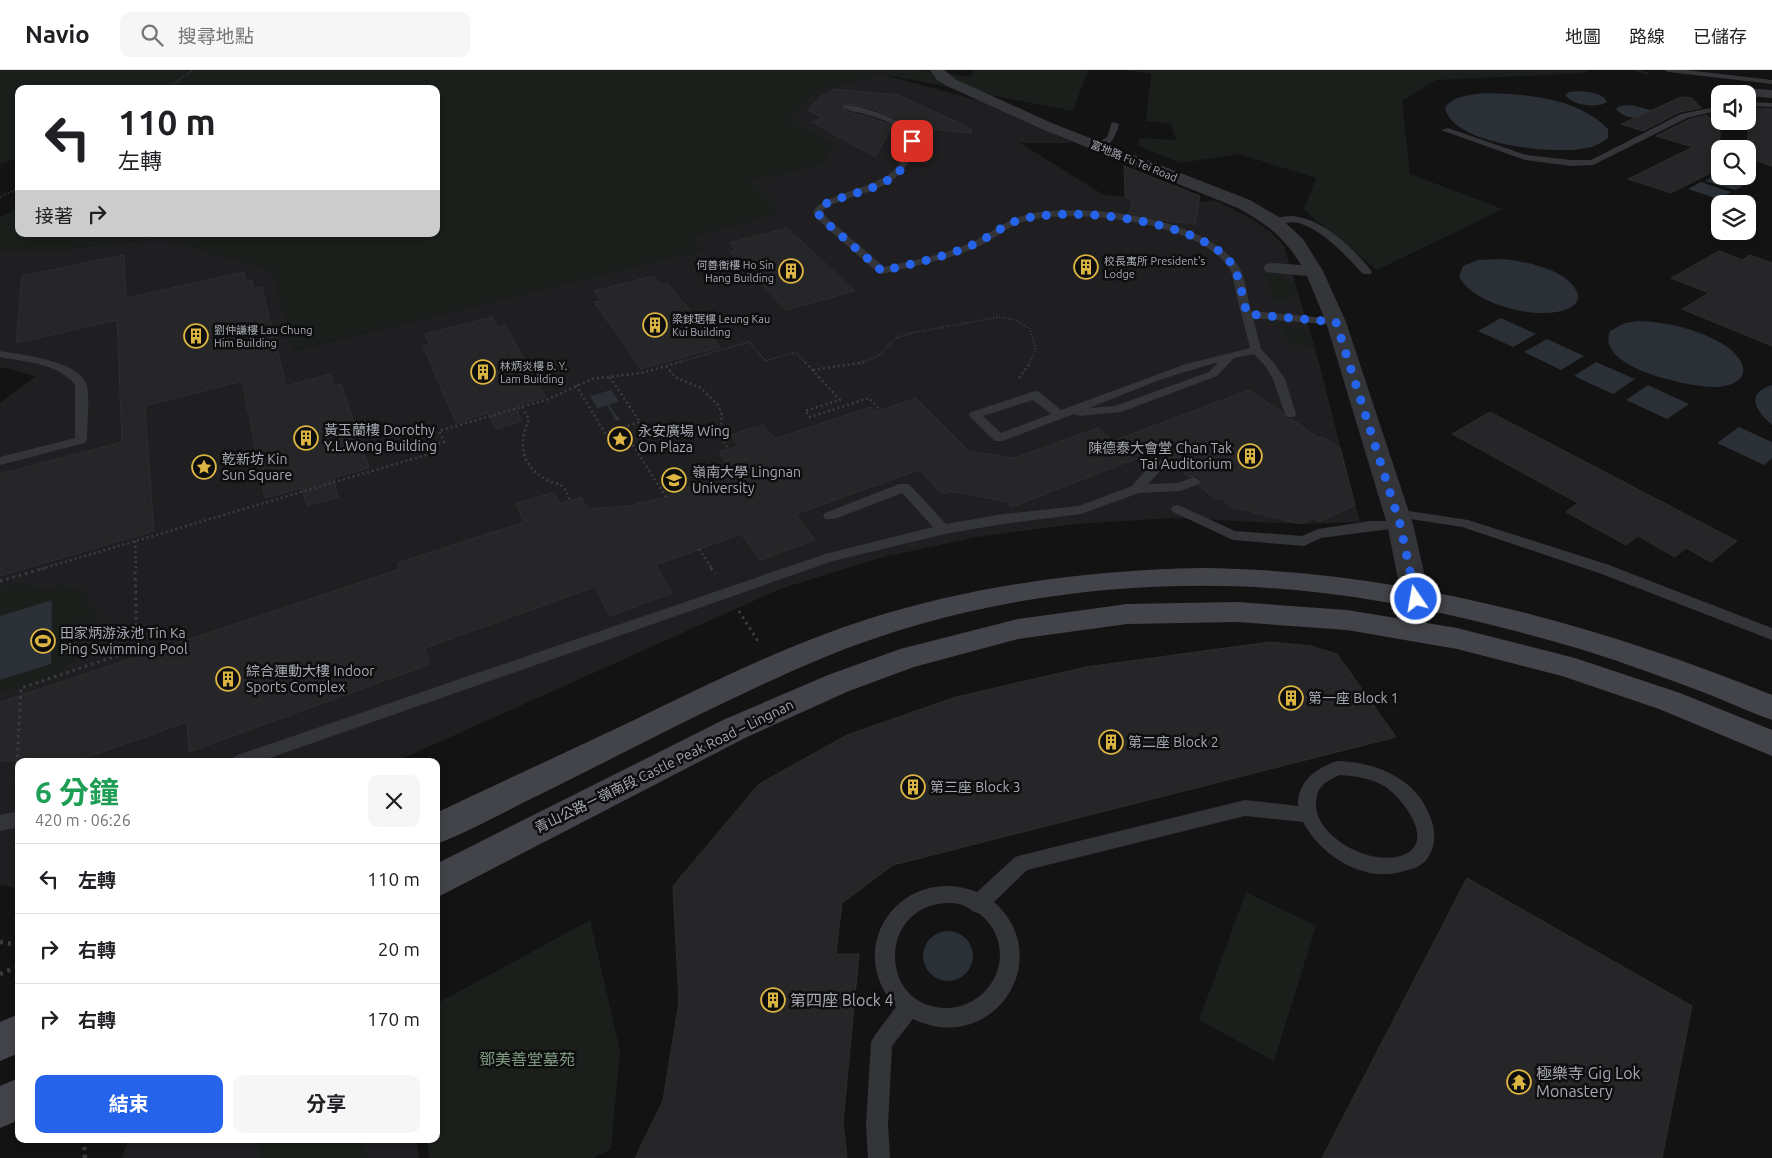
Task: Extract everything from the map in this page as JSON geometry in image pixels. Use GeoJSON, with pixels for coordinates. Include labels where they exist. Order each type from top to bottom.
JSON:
{"type":"FeatureCollection","features":[{"type":"Feature","properties":{"kind":"main road"},"geometry":{"type":"LineString","coordinates":[[440,827],[788,662],[839,640],[892,622],[947,608],[1026,592],[1071,586],[1162,578],[1270,579],[1315,582],[1416,599],[1489,614],[1586,639],[1714,683],[1772,708]]}},
{"type":"Feature","properties":{"kind":"main road","name":"青山公路－嶺南段 Castle Peak Road – Lingnan"},"geometry":{"type":"LineString","coordinates":[[440,880],[732,730],[858,675],[912,656],[971,640],[1030,626],[1088,618],[1151,612],[1269,612],[1391,625],[1451,638],[1587,673],[1658,696],[1772,743]]}},
{"type":"Feature","properties":{"kind":"main road"},"geometry":{"type":"LineString","coordinates":[[0,1042],[15,1034]]}},
{"type":"Feature","properties":{"kind":"main road"},"geometry":{"type":"LineString","coordinates":[[0,1108],[15,1100]]}},
{"type":"Feature","properties":{"kind":"street","name":"富地路 Fu Tei Road"},"geometry":{"type":"LineString","coordinates":[[938,70],[942,77],[952,83],[1028,118],[1244,204],[1273,221],[1298,243],[1314,271],[1336,322],[1398,518],[1416,599]]}},
{"type":"Feature","properties":{"kind":"street"},"geometry":{"type":"LineString","coordinates":[[1720,83],[1772,94]]}},
{"type":"Feature","properties":{"kind":"street"},"geometry":{"type":"LineString","coordinates":[[1272,268],[1314,271]]}},
{"type":"Feature","properties":{"kind":"lane"},"geometry":{"type":"LineString","coordinates":[[1668,70],[1720,83],[1772,82]]}},
{"type":"Feature","properties":{"kind":"lane"},"geometry":{"type":"LineString","coordinates":[[1693,70],[1720,83]]}},
{"type":"Feature","properties":{"kind":"lane"},"geometry":{"type":"LineString","coordinates":[[1756,104],[1772,105]]}},
{"type":"Feature","properties":{"kind":"lane"},"geometry":{"type":"LineString","coordinates":[[847,107],[894,122],[907,131],[912,141],[902,169],[893,178],[878,186],[830,202],[819,209],[818,213],[821,218],[882,271],[969,247],[986,239],[999,228],[1020,220],[1059,213],[1102,215],[1169,228],[1196,238],[1219,252],[1234,267],[1256,350],[1281,379],[1290,414]]}},
{"type":"Feature","properties":{"kind":"lane"},"geometry":{"type":"LineString","coordinates":[[1445,130],[1525,157],[1571,163],[1593,162],[1684,116],[1711,110]]}},
{"type":"Feature","properties":{"kind":"lane"},"geometry":{"type":"LineString","coordinates":[[1098,147],[1111,138],[1115,124]]}},
{"type":"Feature","properties":{"kind":"lane"},"geometry":{"type":"LineString","coordinates":[[1273,221],[1288,218],[1304,222],[1347,250],[1367,272]]}},
{"type":"Feature","properties":{"kind":"lane"},"geometry":{"type":"LineString","coordinates":[[1247,314],[1336,322]]}},
{"type":"Feature","properties":{"kind":"lane"},"geometry":{"type":"LineString","coordinates":[[1232,354],[1212,374],[1117,409],[1065,414],[1035,395],[975,416],[999,438],[1065,414],[1102,397],[1197,363],[1232,354],[1256,350]]}},
{"type":"Feature","properties":{"kind":"lane"},"geometry":{"type":"LineString","coordinates":[[0,354],[53,366],[72,373],[81,384],[81,440],[0,462]]}},
{"type":"Feature","properties":{"kind":"lane"},"geometry":{"type":"LineString","coordinates":[[1138,489],[1156,467],[1170,462]]}},
{"type":"Feature","properties":{"kind":"lane"},"geometry":{"type":"LineString","coordinates":[[250,758],[772,575],[869,546],[942,529],[1003,519],[1081,510],[1138,489],[1180,487],[1194,481]]}},
{"type":"Feature","properties":{"kind":"lane"},"geometry":{"type":"LineString","coordinates":[[830,516],[904,487],[942,529]]}},
{"type":"Feature","properties":{"kind":"lane"},"geometry":{"type":"LineString","coordinates":[[1178,510],[1233,535],[1304,541],[1318,534],[1370,526],[1398,518],[1463,523],[1604,569],[1772,634]]}},
{"type":"Feature","properties":{"kind":"lane"},"geometry":{"type":"LineString","coordinates":[[1337,768],[1356,768],[1376,774],[1396,784],[1411,798],[1422,815],[1426,831],[1425,845],[1416,857],[1403,865],[1386,868],[1366,865],[1347,858],[1330,845],[1316,831],[1308,815],[1306,798],[1311,784],[1322,774],[1337,768]]}},
{"type":"Feature","properties":{"kind":"lane"},"geometry":{"type":"LineString","coordinates":[[978,904],[1022,863],[1245,808],[1308,815]]}},
{"type":"Feature","properties":{"kind":"lane"},"geometry":{"type":"LineString","coordinates":[[0,823],[15,820]]}},
{"type":"Feature","properties":{"kind":"lane"},"geometry":{"type":"LineString","coordinates":[[938,894],[958,896],[978,904],[994,917],[1006,939],[1010,952],[1009,972],[1002,990],[988,1005],[970,1015],[950,1018],[929,1015],[910,1006],[894,989],[884,969],[883,948],[889,928],[901,911],[917,900],[938,894]]}},
{"type":"Feature","properties":{"kind":"lane"},"geometry":{"type":"LineString","coordinates":[[879,1158],[877,1125],[882,1042],[910,1006]]}},
{"type":"Feature","properties":{"kind":"path"},"geometry":{"type":"LineString","coordinates":[[172,85],[193,70]]}},
{"type":"Feature","properties":{"kind":"path"},"geometry":{"type":"LineString","coordinates":[[0,197],[15,190]]}},
{"type":"Feature","properties":{"kind":"path"},"geometry":{"type":"LineString","coordinates":[[813,370],[872,360],[883,352],[896,338],[903,335],[999,317],[1016,320],[1030,329],[1036,350],[1026,371],[1016,381]]}},
{"type":"Feature","properties":{"kind":"path"},"geometry":{"type":"LineString","coordinates":[[0,581],[433,453],[430,446],[444,442],[439,431],[549,399],[576,385],[609,376],[641,373],[748,342],[765,361],[796,352],[840,400],[805,411],[810,417],[869,398],[880,410]]}},
{"type":"Feature","properties":{"kind":"path"},"geometry":{"type":"LineString","coordinates":[[666,366],[674,377],[701,388],[718,404],[722,415],[720,437],[728,449]]}},
{"type":"Feature","properties":{"kind":"path"},"geometry":{"type":"LineString","coordinates":[[576,385],[605,433],[640,422],[609,376]]}},
{"type":"Feature","properties":{"kind":"path"},"geometry":{"type":"LineString","coordinates":[[522,407],[529,420],[520,442],[527,464],[542,477],[563,487],[570,501]]}},
{"type":"Feature","properties":{"kind":"path"},"geometry":{"type":"LineString","coordinates":[[622,428],[666,497]]}},
{"type":"Feature","properties":{"kind":"path"},"geometry":{"type":"LineString","coordinates":[[17,758],[21,688],[137,650],[134,541]]}},
{"type":"Feature","properties":{"kind":"path"},"geometry":{"type":"LineString","coordinates":[[0,942],[15,944]]}},
{"type":"Feature","properties":{"kind":"path"},"geometry":{"type":"LineString","coordinates":[[0,974],[15,968]]}},
{"type":"Feature","properties":{"kind":"path"},"geometry":{"type":"LineString","coordinates":[[84,1143],[85,1158]]}},
{"type":"Feature","properties":{"kind":"shaded area","name":"嶺南大學 Lingnan University"},"geometry":{"type":"Polygon","coordinates":[[[881,74],[991,104],[1073,143],[1020,143],[1104,195],[1203,202],[1215,200],[1252,219],[1269,231],[1284,246],[1315,348],[1360,522],[1301,524],[1174,518],[1075,524],[977,537],[879,558],[780,589],[404,758],[15,758],[15,888],[0,885],[0,403],[36,376],[0,367],[0,249],[47,251],[161,238],[273,270],[294,350],[702,250],[691,236],[776,214],[644,131],[881,74]]]}},
{"type":"Feature","properties":{"kind":"shaded area"},"geometry":{"type":"Polygon","coordinates":[[[1579,91],[1599,95],[1607,102],[1597,105],[1585,105],[1573,101],[1565,95],[1569,92],[1579,91]]]}},
{"type":"Feature","properties":{"kind":"shaded area"},"geometry":{"type":"Polygon","coordinates":[[[1485,93],[1534,97],[1567,104],[1582,110],[1596,119],[1608,129],[1608,138],[1595,146],[1580,149],[1547,150],[1525,148],[1482,138],[1464,130],[1451,120],[1445,107],[1449,103],[1464,96],[1485,93]]]}},
{"type":"Feature","properties":{"kind":"shaded area"},"geometry":{"type":"Polygon","coordinates":[[[1631,105],[1658,112],[1636,118],[1626,116],[1616,109],[1620,106],[1631,105]]]}},
{"type":"Feature","properties":{"kind":"shaded area"},"geometry":{"type":"Polygon","coordinates":[[[1711,178],[1711,183],[1705,181],[1711,178]]]}},
{"type":"Feature","properties":{"kind":"shaded area"},"geometry":{"type":"Polygon","coordinates":[[[1701,182],[1731,192],[1725,195],[1711,195],[1711,197],[1688,189],[1701,182]]]}},
{"type":"Feature","properties":{"kind":"shaded area"},"geometry":{"type":"Polygon","coordinates":[[[1718,185],[1745,185],[1735,190],[1718,185]]]}},
{"type":"Feature","properties":{"kind":"shaded area"},"geometry":{"type":"Polygon","coordinates":[[[1502,259],[1532,264],[1564,277],[1577,292],[1576,302],[1562,311],[1547,313],[1512,309],[1479,296],[1466,286],[1459,276],[1463,266],[1478,260],[1502,259]]]}},
{"type":"Feature","properties":{"kind":"shaded area"},"geometry":{"type":"Polygon","coordinates":[[[1501,318],[1536,334],[1513,347],[1478,331],[1501,318]]]}},
{"type":"Feature","properties":{"kind":"shaded area"},"geometry":{"type":"Polygon","coordinates":[[[1637,321],[1680,327],[1701,333],[1721,343],[1730,349],[1742,363],[1742,376],[1729,385],[1704,386],[1668,379],[1630,365],[1616,356],[1609,344],[1610,331],[1625,323],[1637,321]]]}},
{"type":"Feature","properties":{"kind":"shaded area"},"geometry":{"type":"Polygon","coordinates":[[[1547,339],[1584,356],[1561,370],[1524,352],[1547,339]]]}},
{"type":"Feature","properties":{"kind":"shaded area"},"geometry":{"type":"Polygon","coordinates":[[[1596,362],[1635,379],[1613,394],[1574,376],[1596,362]]]}},
{"type":"Feature","properties":{"kind":"shaded area"},"geometry":{"type":"Polygon","coordinates":[[[1648,385],[1689,404],[1667,419],[1626,400],[1648,385]]]}},
{"type":"Feature","properties":{"kind":"shaded area"},"geometry":{"type":"Polygon","coordinates":[[[1772,385],[1772,425],[1761,414],[1755,398],[1763,389],[1772,385]]]}},
{"type":"Feature","properties":{"kind":"shaded area"},"geometry":{"type":"Polygon","coordinates":[[[611,390],[619,401],[609,405],[620,418],[618,421],[613,419],[614,417],[607,405],[597,408],[590,396],[611,390]]]}},
{"type":"Feature","properties":{"kind":"shaded area"},"geometry":{"type":"Polygon","coordinates":[[[1739,427],[1772,442],[1772,458],[1764,465],[1717,443],[1739,427]]]}},
{"type":"Feature","properties":{"kind":"shaded area"},"geometry":{"type":"Polygon","coordinates":[[[52,600],[51,664],[0,680],[0,616],[52,600]]]}},
{"type":"Feature","properties":{"kind":"shaded area"},"geometry":{"type":"Polygon","coordinates":[[[948,931],[958,933],[966,938],[971,946],[973,956],[971,966],[966,974],[958,979],[948,981],[938,979],[930,974],[925,966],[923,956],[925,946],[930,938],[938,933],[948,931]]]}},
{"type":"Feature","properties":{"kind":"shaded area"},"geometry":{"type":"Polygon","coordinates":[[[127,1143],[417,1143],[419,1158],[122,1158],[127,1143]]]}},
{"type":"Feature","properties":{"kind":"green space"},"geometry":{"type":"Polygon","coordinates":[[[0,70],[923,70],[970,77],[974,70],[1088,70],[1073,111],[881,74],[815,90],[790,120],[834,144],[823,164],[749,181],[774,205],[776,214],[692,236],[703,250],[293,350],[273,270],[161,238],[47,251],[0,249],[0,217],[15,210],[15,237],[440,237],[440,85],[15,85],[15,159],[0,164],[0,70]]]}},
{"type":"Feature","properties":{"kind":"green space"},"geometry":{"type":"Polygon","coordinates":[[[1124,70],[1586,70],[1586,73],[1436,80],[1402,101],[1410,174],[1503,209],[1377,270],[1304,210],[1316,178],[1239,154],[1180,163],[1138,146],[1140,138],[1176,140],[1171,124],[1146,121],[1151,74],[1124,70]]]}},
{"type":"Feature","properties":{"kind":"green space"},"geometry":{"type":"Polygon","coordinates":[[[1265,274],[1280,276],[1289,280],[1296,287],[1297,294],[1289,300],[1274,301],[1265,274]]]}},
{"type":"Feature","properties":{"kind":"green space"},"geometry":{"type":"Polygon","coordinates":[[[1282,326],[1303,331],[1311,338],[1315,348],[1298,346],[1283,335],[1282,326]]]}},
{"type":"Feature","properties":{"kind":"green space","name":"田家炳游泳池 Tin Ka Ping Swimming Pool"},"geometry":{"type":"Polygon","coordinates":[[[16,583],[46,590],[61,586],[86,592],[86,607],[92,609],[98,616],[93,627],[86,633],[87,649],[59,674],[0,693],[0,588],[16,583]]]}},
{"type":"Feature","properties":{"kind":"green space"},"geometry":{"type":"Polygon","coordinates":[[[1246,892],[1316,926],[1274,1061],[1199,1020],[1246,892]]]}},
{"type":"Feature","properties":{"kind":"green space","name":"鄧美善堂墓苑"},"geometry":{"type":"Polygon","coordinates":[[[590,920],[620,1051],[611,1149],[593,1158],[429,1158],[427,1143],[440,1143],[440,1002],[590,920]]]}},
{"type":"Feature","properties":{"kind":"green space"},"geometry":{"type":"Polygon","coordinates":[[[258,1143],[364,1143],[366,1158],[260,1158],[258,1143]]]}},
{"type":"Feature","properties":{"kind":"building"},"geometry":{"type":"Polygon","coordinates":[[[832,89],[898,95],[972,129],[971,133],[909,127],[900,120],[876,110],[858,105],[843,104],[844,111],[892,126],[875,157],[812,122],[823,118],[808,110],[823,94],[828,94],[832,89]]]}},
{"type":"Feature","properties":{"kind":"building"},"geometry":{"type":"Polygon","coordinates":[[[1681,97],[1692,98],[1701,108],[1680,112],[1643,131],[1621,124],[1681,97]]]}},
{"type":"Feature","properties":{"kind":"building"},"geometry":{"type":"Polygon","coordinates":[[[1756,108],[1772,109],[1772,166],[1756,161],[1756,140],[1748,140],[1748,130],[1756,130],[1756,108]]]}},
{"type":"Feature","properties":{"kind":"building"},"geometry":{"type":"Polygon","coordinates":[[[1707,115],[1711,120],[1711,130],[1720,130],[1720,140],[1711,140],[1711,173],[1671,193],[1628,179],[1693,147],[1656,136],[1688,120],[1707,115]]]}},
{"type":"Feature","properties":{"kind":"building"},"geometry":{"type":"Polygon","coordinates":[[[1124,166],[1200,196],[1195,224],[1161,220],[1129,213],[1132,201],[1125,197],[1124,166]]]}},
{"type":"Feature","properties":{"kind":"building","name":"何善衡樓 Ho Sin Hang Building"},"geometry":{"type":"Polygon","coordinates":[[[787,228],[855,291],[786,310],[730,252],[736,251],[729,243],[787,228]]]}},
{"type":"Feature","properties":{"kind":"building"},"geometry":{"type":"Polygon","coordinates":[[[1719,251],[1742,260],[1750,255],[1772,263],[1772,346],[1682,309],[1709,293],[1671,278],[1719,251]]]}},
{"type":"Feature","properties":{"kind":"building"},"geometry":{"type":"Polygon","coordinates":[[[124,255],[126,298],[244,272],[246,282],[252,280],[254,289],[262,287],[286,386],[330,374],[334,386],[341,384],[369,468],[333,478],[338,497],[307,506],[302,488],[265,498],[242,381],[145,406],[154,531],[0,576],[0,474],[122,442],[117,320],[16,343],[22,276],[124,255]]]}},
{"type":"Feature","properties":{"kind":"building","name":"梁銶琚樓 Leung Kau Kui Building"},"geometry":{"type":"Polygon","coordinates":[[[653,276],[661,285],[667,283],[720,347],[641,369],[594,302],[601,301],[594,291],[653,276]]]}},
{"type":"Feature","properties":{"kind":"building","name":"林炳炎樓 B. Y. Lam Building"},"geometry":{"type":"Polygon","coordinates":[[[492,317],[498,327],[505,325],[546,397],[515,406],[522,421],[496,429],[488,413],[456,423],[423,346],[430,345],[425,334],[492,317]]]}},
{"type":"Feature","properties":{"kind":"building"},"geometry":{"type":"Polygon","coordinates":[[[1249,390],[1283,413],[1285,419],[1291,419],[1319,438],[1323,437],[1340,448],[1355,505],[1319,522],[1313,518],[1301,524],[1232,507],[1221,498],[1217,500],[1199,486],[1203,482],[1202,479],[1195,475],[1189,477],[1176,467],[1178,461],[1175,457],[1165,458],[1156,451],[1012,507],[1007,502],[951,491],[942,494],[919,470],[796,514],[815,540],[760,560],[741,534],[656,565],[672,593],[610,616],[595,587],[425,648],[430,664],[189,752],[187,722],[85,758],[15,758],[15,761],[0,761],[0,702],[400,569],[398,563],[524,522],[516,504],[554,492],[560,504],[581,497],[588,509],[628,506],[666,497],[700,482],[728,465],[719,452],[738,446],[730,435],[763,425],[775,439],[871,407],[875,412],[916,398],[969,451],[1014,458],[1098,428],[1113,441],[1249,390]]]}},
{"type":"Feature","properties":{"kind":"building"},"geometry":{"type":"Polygon","coordinates":[[[1490,412],[1737,541],[1711,562],[1686,548],[1675,557],[1638,536],[1626,545],[1566,512],[1578,503],[1452,434],[1490,412]]]}},
{"type":"Feature","properties":{"kind":"building"},"geometry":{"type":"Polygon","coordinates":[[[1270,642],[1311,646],[1337,654],[1396,737],[893,865],[842,903],[836,954],[859,954],[843,1123],[847,1158],[635,1158],[663,1101],[679,1002],[673,886],[759,784],[847,735],[956,697],[1086,667],[1270,642]]]}},
{"type":"Feature","properties":{"kind":"building","name":"極樂寺 Gig Lok Monastery"},"geometry":{"type":"Polygon","coordinates":[[[1467,878],[1692,1006],[1662,1158],[1322,1158],[1467,878]]]}},
{"type":"Feature","properties":{"kind":"place","name":"校長寓所 President's Lodge"},"geometry":{"type":"Point","coordinates":[1086,267]}},
{"type":"Feature","properties":{"kind":"place","name":"何善衡樓 Ho Sin Hang Building"},"geometry":{"type":"Point","coordinates":[791,271]}},
{"type":"Feature","properties":{"kind":"place","name":"梁銶琚樓 Leung Kau Kui Building"},"geometry":{"type":"Point","coordinates":[655,325]}},
{"type":"Feature","properties":{"kind":"place","name":"劉仲謙樓 Lau Chung Him Building"},"geometry":{"type":"Point","coordinates":[196,336]}},
{"type":"Feature","properties":{"kind":"place","name":"林炳炎樓 B. Y. Lam Building"},"geometry":{"type":"Point","coordinates":[483,372]}},
{"type":"Feature","properties":{"kind":"place","name":"黃玉蘭樓 Dorothy Y.L.Wong Building"},"geometry":{"type":"Point","coordinates":[306,438]}},
{"type":"Feature","properties":{"kind":"place","name":"永安廣場 Wing On Plaza"},"geometry":{"type":"Point","coordinates":[620,439]}},
{"type":"Feature","properties":{"kind":"place","name":"陳德泰大會堂 Chan Tak Tai Auditorium"},"geometry":{"type":"Point","coordinates":[1250,456]}},
{"type":"Feature","properties":{"kind":"place","name":"乾新坊 Kin Sun Square"},"geometry":{"type":"Point","coordinates":[204,467]}},
{"type":"Feature","properties":{"kind":"place","name":"嶺南大學 Lingnan University"},"geometry":{"type":"Point","coordinates":[674,480]}},
{"type":"Feature","properties":{"kind":"place","name":"田家炳游泳池 Tin Ka Ping Swimming Pool"},"geometry":{"type":"Point","coordinates":[43,641]}},
{"type":"Feature","properties":{"kind":"place","name":"綜合運動大樓 Indoor Sports Complex"},"geometry":{"type":"Point","coordinates":[228,679]}},
{"type":"Feature","properties":{"kind":"place","name":"第一座 Block 1"},"geometry":{"type":"Point","coordinates":[1291,698]}},
{"type":"Feature","properties":{"kind":"place","name":"第二座 Block 2"},"geometry":{"type":"Point","coordinates":[1111,742]}},
{"type":"Feature","properties":{"kind":"place","name":"第三座 Block 3"},"geometry":{"type":"Point","coordinates":[913,787]}},
{"type":"Feature","properties":{"kind":"place","name":"第四座 Block 4"},"geometry":{"type":"Point","coordinates":[773,1000]}},
{"type":"Feature","properties":{"kind":"place","name":"極樂寺 Gig Lok Monastery"},"geometry":{"type":"Point","coordinates":[1519,1082]}},
{"type":"Feature","properties":{"kind":"route"},"geometry":{"type":"LineString","coordinates":[[912,141],[912,146],[902,169],[893,178],[878,186],[823,205],[818,213],[821,218],[882,271],[969,247],[986,239],[999,228],[1020,220],[1059,213],[1102,215],[1169,228],[1196,238],[1219,252],[1234,267],[1247,314],[1336,322],[1400,524],[1416,599]]}}]}
